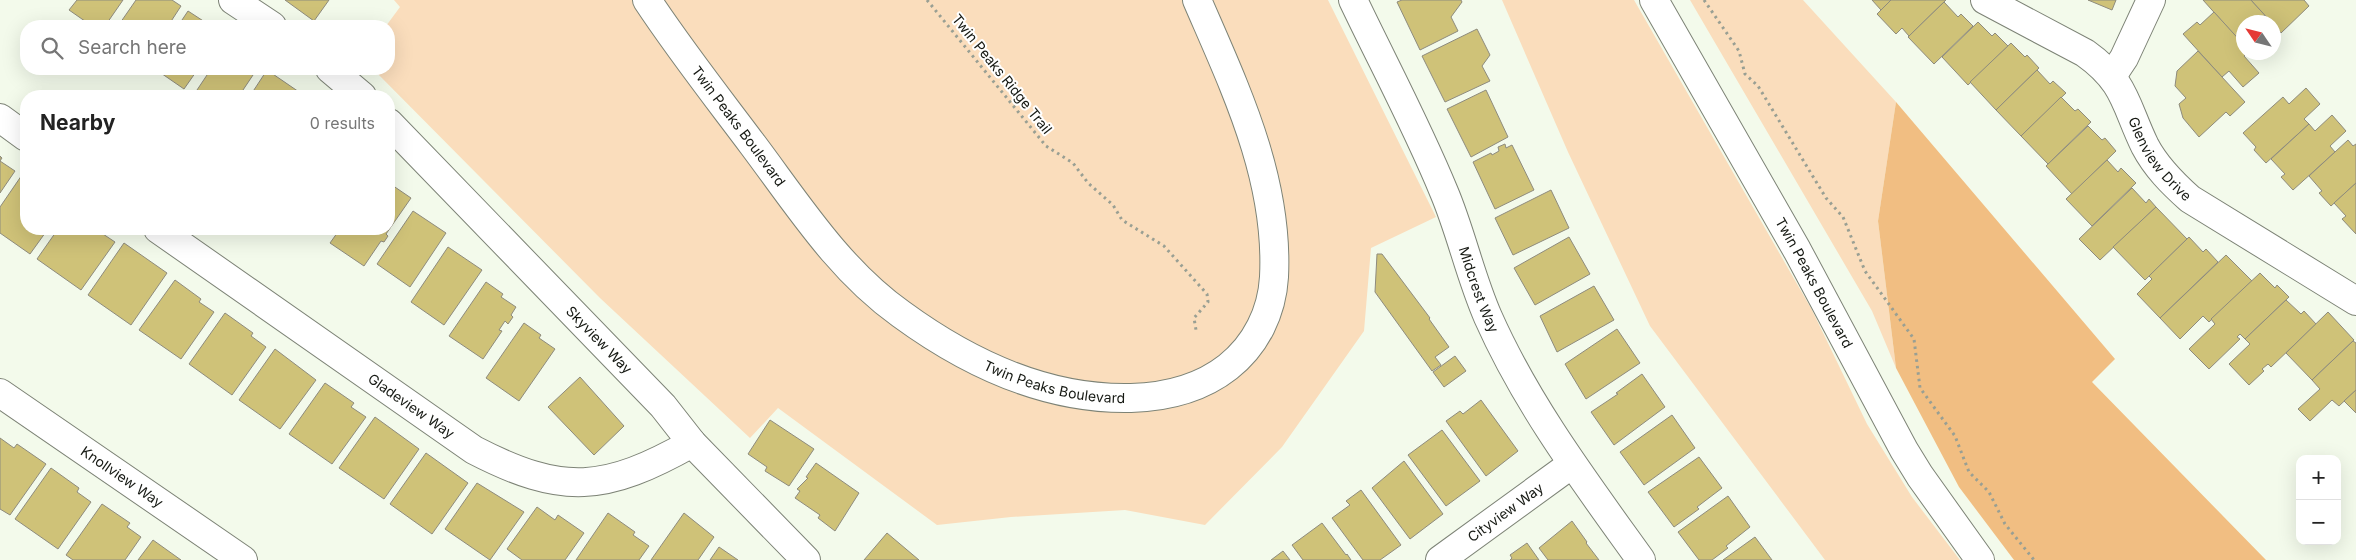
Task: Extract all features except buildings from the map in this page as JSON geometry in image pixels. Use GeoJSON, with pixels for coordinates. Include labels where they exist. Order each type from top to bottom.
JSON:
{"type":"FeatureCollection","features":[{"type":"Feature","properties":{"kind":"street"},"geometry":{"type":"LineString","coordinates":[[233,0],[263,20]]}},
{"type":"Feature","properties":{"kind":"street","name":"Twin Peaks Boulevard"},"geometry":{"type":"LineString","coordinates":[[647,0],[819,234],[868,288],[917,326],[957,350],[996,370],[1041,387],[1108,398],[1145,397],[1178,392],[1193,387],[1222,372],[1246,350],[1257,336],[1272,293],[1273,247],[1263,173],[1248,122],[1197,0]]}},
{"type":"Feature","properties":{"kind":"street","name":"Midcrest Way"},"geometry":{"type":"LineString","coordinates":[[1352,0],[1444,191],[1488,316],[1523,385],[1572,464],[1641,560]]}},
{"type":"Feature","properties":{"kind":"street","name":"Twin Peaks Boulevard"},"geometry":{"type":"LineString","coordinates":[[1654,0],[1797,250],[1904,450],[1920,476],[1980,560]]}},
{"type":"Feature","properties":{"kind":"street","name":"Glenview Drive"},"geometry":{"type":"LineString","coordinates":[[1985,0],[2085,53],[2112,76],[2130,107],[2145,145],[2172,183],[2208,212],[2292,260],[2356,301]]}},
{"type":"Feature","properties":{"kind":"street"},"geometry":{"type":"LineString","coordinates":[[2112,76],[2124,58],[2151,0]]}},
{"type":"Feature","properties":{"kind":"street"},"geometry":{"type":"LineString","coordinates":[[337,75],[355,90]]}},
{"type":"Feature","properties":{"kind":"street"},"geometry":{"type":"LineString","coordinates":[[0,118],[20,133]]}},
{"type":"Feature","properties":{"kind":"street","name":"Skyview Way"},"geometry":{"type":"LineString","coordinates":[[395,129],[663,406],[692,443],[806,560]]}},
{"type":"Feature","properties":{"kind":"street","name":"Gladeview Way"},"geometry":{"type":"LineString","coordinates":[[167,235],[474,450],[510,468],[547,480],[584,483],[620,476],[653,465],[692,443]]}},
{"type":"Feature","properties":{"kind":"street","name":"Knollview Way"},"geometry":{"type":"LineString","coordinates":[[0,393],[243,560]]}},
{"type":"Feature","properties":{"kind":"street","name":"Cityview Way"},"geometry":{"type":"LineString","coordinates":[[1440,560],[1572,464]]}},
{"type":"Feature","properties":{"kind":"path","name":"Twin Peaks Ridge Trail"},"geometry":{"type":"LineString","coordinates":[[927,0],[1046,146],[1072,163],[1088,183],[1113,205],[1122,220],[1164,246],[1207,294],[1208,302],[1194,318],[1196,330]]}},
{"type":"Feature","properties":{"kind":"path"},"geometry":{"type":"LineString","coordinates":[[1704,0],[1739,50],[1745,74],[1758,86],[1826,198],[1843,217],[1865,271],[1914,339],[1920,388],[1955,436],[1970,472],[1989,492],[2005,524],[2034,560]]}},
{"type":"Feature","properties":{"kind":"shaded area"},"geometry":{"type":"Polygon","coordinates":[[[394,0],[1328,0],[1436,217],[1371,248],[1364,331],[1282,447],[1205,525],[1125,510],[1011,517],[937,525],[778,408],[750,438],[600,298],[379,75],[395,75],[395,20],[390,20],[400,7],[394,0]]]}},
{"type":"Feature","properties":{"kind":"shaded area"},"geometry":{"type":"Polygon","coordinates":[[[1502,0],[1634,0],[1812,310],[1867,424],[1912,497],[1960,560],[1825,560],[1650,326],[1568,152],[1502,0]]]}},
{"type":"Feature","properties":{"kind":"shaded area"},"geometry":{"type":"Polygon","coordinates":[[[1690,0],[1803,0],[1896,102],[1878,221],[1896,368],[1872,311],[1690,0]]]}},
{"type":"Feature","properties":{"kind":"shaded area"},"geometry":{"type":"Polygon","coordinates":[[[1896,102],[2115,359],[2092,382],[2266,560],[2014,560],[1959,487],[1896,368],[1878,221],[1896,102]]]}}]}
